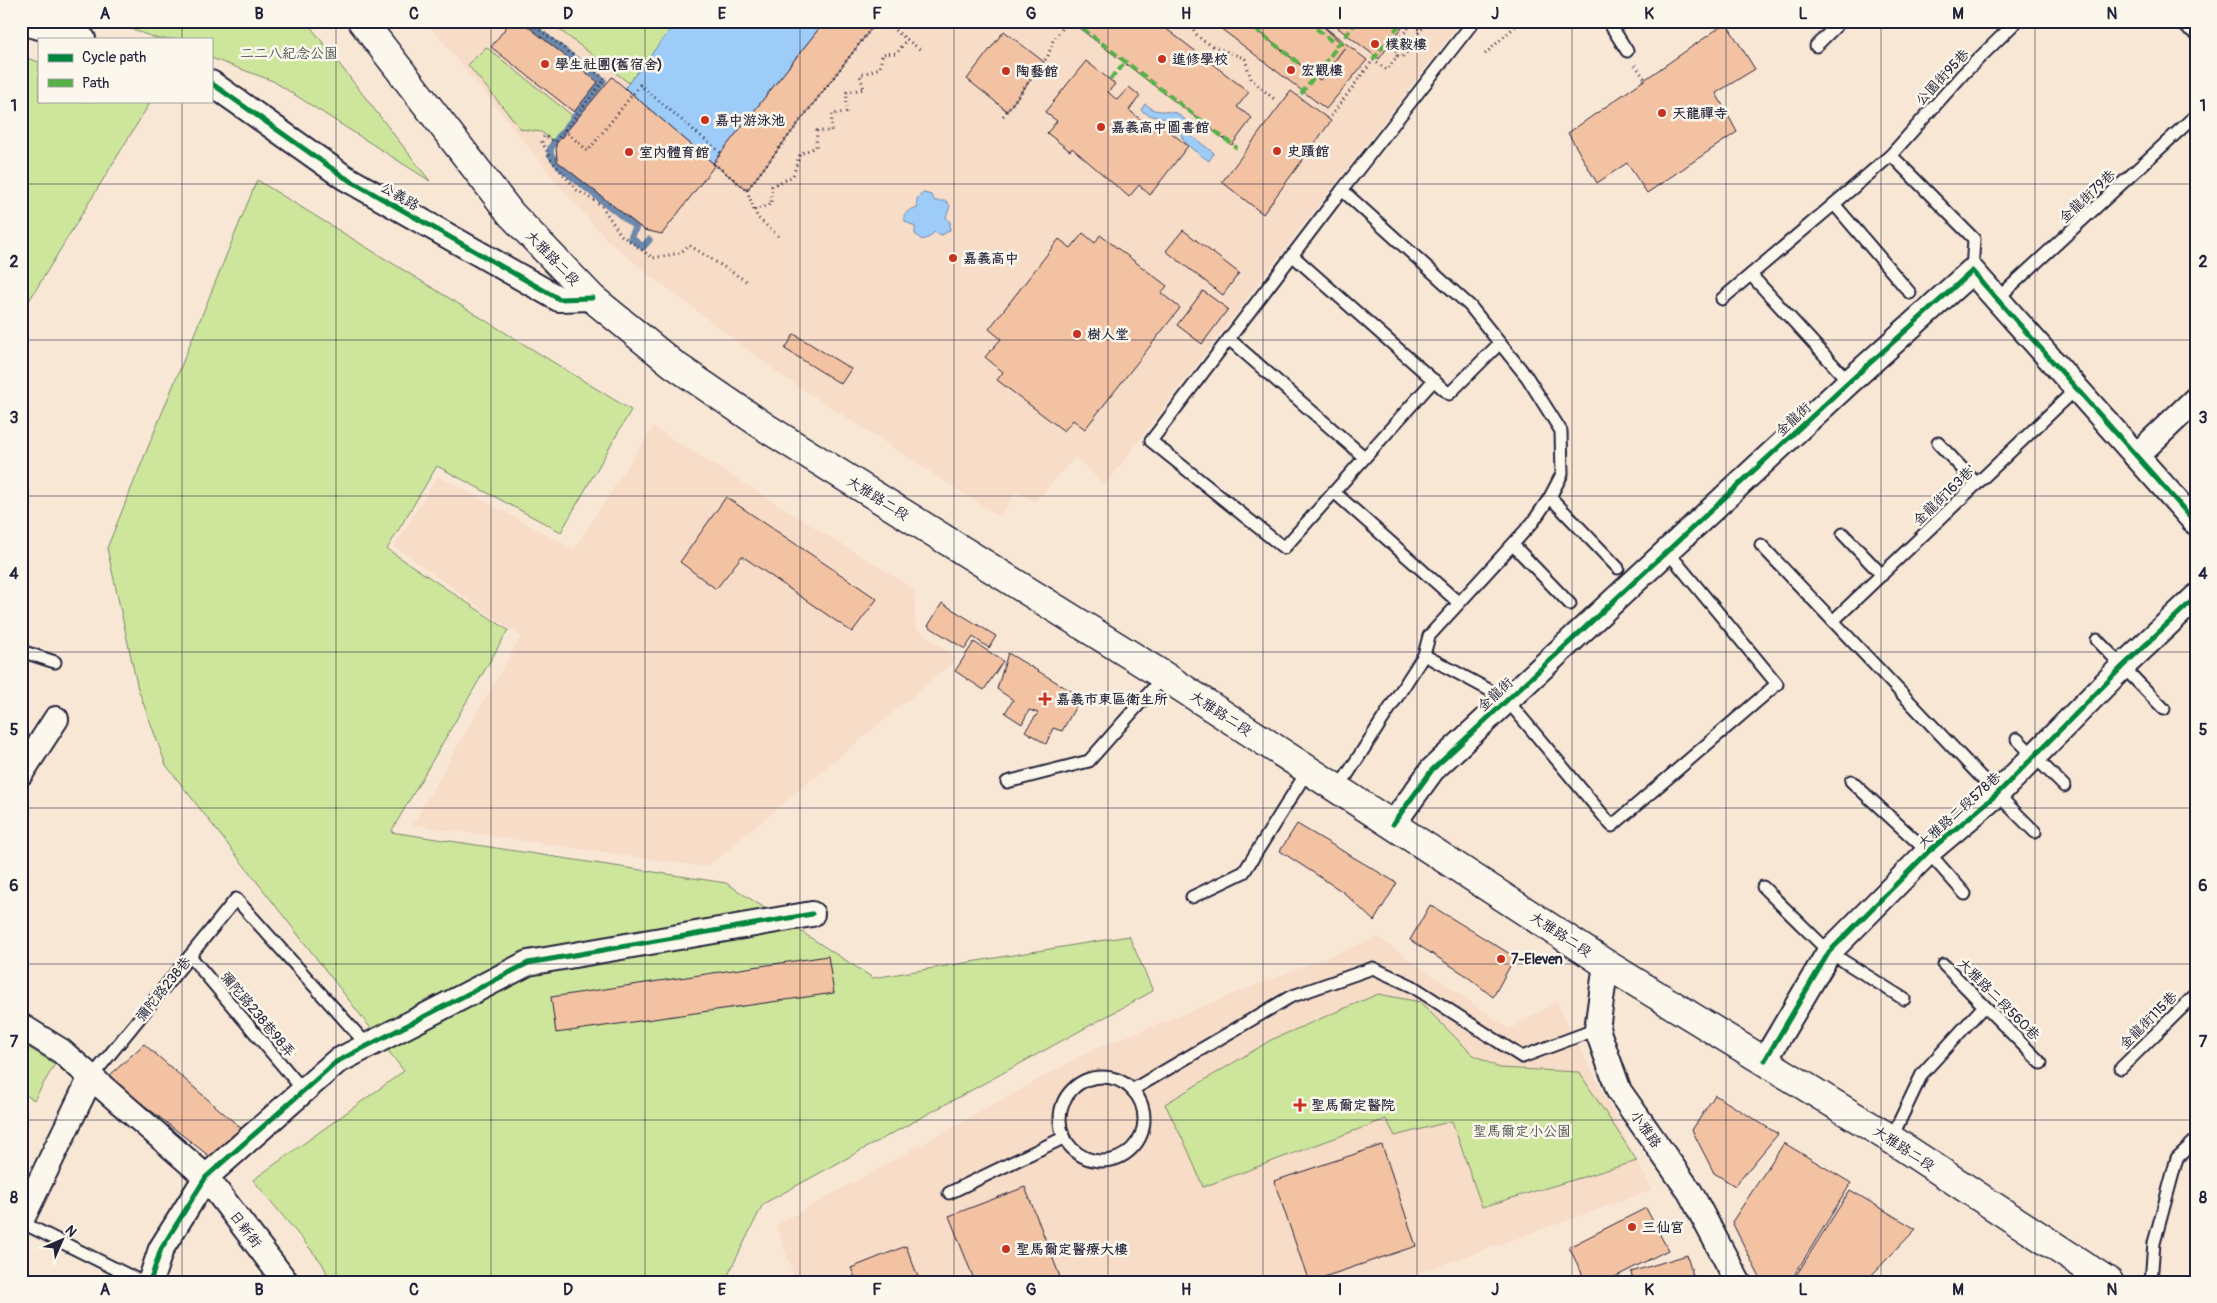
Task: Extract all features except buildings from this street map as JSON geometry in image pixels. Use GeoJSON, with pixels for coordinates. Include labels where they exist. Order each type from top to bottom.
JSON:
{"type":"FeatureCollection","features":[{"type":"Feature","properties":{"kind":"main road","name":"大雅路二段"},"geometry":{"type":"LineString","coordinates":[[362,21],[511,214],[592,298],[673,364],[768,429],[1164,676],[1606,964],[1891,1139],[2109,1282]]}},
{"type":"Feature","properties":{"kind":"street"},"geometry":{"type":"LineString","coordinates":[[2189,21],[2196,26]]}},
{"type":"Feature","properties":{"kind":"street"},"geometry":{"type":"LineString","coordinates":[[21,22],[79,38]]}},
{"type":"Feature","properties":{"kind":"street","name":"公義路"},"geometry":{"type":"LineString","coordinates":[[212,84],[344,178],[542,290],[559,299],[592,298]]}},
{"type":"Feature","properties":{"kind":"street"},"geometry":{"type":"LineString","coordinates":[[1972,270],[2076,390],[2196,523]]}},
{"type":"Feature","properties":{"kind":"street","name":"金龍街"},"geometry":{"type":"LineString","coordinates":[[1393,824],[1432,770],[1506,699],[1668,552],[1849,382],[1972,270]]}},
{"type":"Feature","properties":{"kind":"street"},"geometry":{"type":"LineString","coordinates":[[2136,456],[2196,399]]}},
{"type":"Feature","properties":{"kind":"street","name":"大雅路二段578巷"},"geometry":{"type":"LineString","coordinates":[[1765,1060],[1829,952],[1928,852],[1996,794],[2026,747],[2124,666],[2196,597]]}},
{"type":"Feature","properties":{"kind":"street"},"geometry":{"type":"LineString","coordinates":[[21,773],[56,719]]}},
{"type":"Feature","properties":{"kind":"street"},"geometry":{"type":"LineString","coordinates":[[150,1282],[161,1249],[206,1177],[336,1062],[528,963],[812,914]]}},
{"type":"Feature","properties":{"kind":"street","name":"小雅路"},"geometry":{"type":"LineString","coordinates":[[1606,964],[1596,1028],[1619,1091],[1690,1192],[1738,1282]]}},
{"type":"Feature","properties":{"kind":"street"},"geometry":{"type":"LineString","coordinates":[[21,1026],[61,1052],[90,1079],[206,1177]]}},
{"type":"Feature","properties":{"kind":"street"},"geometry":{"type":"LineString","coordinates":[[21,1222],[90,1079]]}},
{"type":"Feature","properties":{"kind":"street","name":"日新街"},"geometry":{"type":"LineString","coordinates":[[206,1177],[286,1282]]}},
{"type":"Feature","properties":{"kind":"lane"},"geometry":{"type":"LineString","coordinates":[[1434,380],[1284,548],[1151,441],[1342,190],[1474,21]]}},
{"type":"Feature","properties":{"kind":"lane"},"geometry":{"type":"LineString","coordinates":[[1608,21],[1627,52]]}},
{"type":"Feature","properties":{"kind":"lane"},"geometry":{"type":"LineString","coordinates":[[1816,46],[1841,21]]}},
{"type":"Feature","properties":{"kind":"lane","name":"公園街95巷"},"geometry":{"type":"LineString","coordinates":[[1722,299],[1891,155],[1963,74],[2017,21]]}},
{"type":"Feature","properties":{"kind":"lane","name":"金龍街79巷"},"geometry":{"type":"LineString","coordinates":[[1998,298],[2196,115]]}},
{"type":"Feature","properties":{"kind":"lane"},"geometry":{"type":"LineString","coordinates":[[1891,155],[1974,239],[1972,270]]}},
{"type":"Feature","properties":{"kind":"lane"},"geometry":{"type":"LineString","coordinates":[[1338,790],[1424,654],[1429,636],[1533,522],[1550,497],[1562,474],[1561,432],[1527,377],[1470,306],[1342,190]]}},
{"type":"Feature","properties":{"kind":"lane"},"geometry":{"type":"LineString","coordinates":[[1834,204],[1910,293]]}},
{"type":"Feature","properties":{"kind":"lane"},"geometry":{"type":"LineString","coordinates":[[1292,256],[1449,394],[1500,343]]}},
{"type":"Feature","properties":{"kind":"lane"},"geometry":{"type":"LineString","coordinates":[[1751,275],[1849,382]]}},
{"type":"Feature","properties":{"kind":"lane"},"geometry":{"type":"LineString","coordinates":[[1229,339],[1364,457]]}},
{"type":"Feature","properties":{"kind":"lane","name":"金龍街163巷'"},"geometry":{"type":"LineString","coordinates":[[1833,621],[2076,390]]}},
{"type":"Feature","properties":{"kind":"lane"},"geometry":{"type":"LineString","coordinates":[[1938,443],[1977,484]]}},
{"type":"Feature","properties":{"kind":"lane"},"geometry":{"type":"LineString","coordinates":[[1334,492],[1459,603]]}},
{"type":"Feature","properties":{"kind":"lane"},"geometry":{"type":"LineString","coordinates":[[1550,497],[1618,568]]}},
{"type":"Feature","properties":{"kind":"lane"},"geometry":{"type":"LineString","coordinates":[[1843,534],[1882,575]]}},
{"type":"Feature","properties":{"kind":"lane"},"geometry":{"type":"LineString","coordinates":[[1513,545],[1570,604]]}},
{"type":"Feature","properties":{"kind":"lane","name":"大雅路二段578巷"},"geometry":{"type":"LineString","coordinates":[[1761,545],[1996,794]]}},
{"type":"Feature","properties":{"kind":"lane"},"geometry":{"type":"LineString","coordinates":[[1424,654],[1506,699],[1612,826],[1777,684],[1668,552]]}},
{"type":"Feature","properties":{"kind":"lane"},"geometry":{"type":"LineString","coordinates":[[2097,640],[2164,709]]}},
{"type":"Feature","properties":{"kind":"lane"},"geometry":{"type":"LineString","coordinates":[[21,652],[54,662]]}},
{"type":"Feature","properties":{"kind":"lane"},"geometry":{"type":"LineString","coordinates":[[1007,782],[1089,761],[1164,676]]}},
{"type":"Feature","properties":{"kind":"lane"},"geometry":{"type":"LineString","coordinates":[[2026,747],[2064,786]]}},
{"type":"Feature","properties":{"kind":"lane"},"geometry":{"type":"LineString","coordinates":[[1192,897],[1244,872],[1308,770]]}},
{"type":"Feature","properties":{"kind":"lane"},"geometry":{"type":"LineString","coordinates":[[1851,782],[1928,852],[1965,894]]}},
{"type":"Feature","properties":{"kind":"lane"},"geometry":{"type":"LineString","coordinates":[[1996,794],[2036,832]]}},
{"type":"Feature","properties":{"kind":"lane"},"geometry":{"type":"LineString","coordinates":[[1762,887],[1829,952],[1904,999]]}},
{"type":"Feature","properties":{"kind":"lane","name":"彌陀路238巷"},"geometry":{"type":"LineString","coordinates":[[90,1079],[236,899],[368,1046]]}},
{"type":"Feature","properties":{"kind":"lane","name":"彌陀路238巷98弄"},"geometry":{"type":"LineString","coordinates":[[190,956],[304,1091]]}},
{"type":"Feature","properties":{"kind":"lane","name":"大雅路二段560巷"},"geometry":{"type":"LineString","coordinates":[[1891,1139],[1922,1074],[1984,1006],[1944,965],[2041,1063]]}},
{"type":"Feature","properties":{"kind":"lane"},"geometry":{"type":"LineString","coordinates":[[1132,1090],[1290,997],[1373,968],[1412,986],[1522,1057],[1596,1028]]}},
{"type":"Feature","properties":{"kind":"lane","name":"金龍街115巷"},"geometry":{"type":"LineString","coordinates":[[2121,1068],[2196,994]]}},
{"type":"Feature","properties":{"kind":"lane"},"geometry":{"type":"LineString","coordinates":[[1096,1077],[1122,1082],[1132,1090],[1140,1102],[1144,1117],[1143,1131],[1136,1145],[1125,1155],[1112,1160],[1097,1162],[1083,1157],[1071,1148],[1063,1138],[1060,1112],[1064,1099],[1072,1089],[1083,1081],[1096,1077]]}},
{"type":"Feature","properties":{"kind":"lane"},"geometry":{"type":"LineString","coordinates":[[949,1193],[1063,1138]]}},
{"type":"Feature","properties":{"kind":"lane"},"geometry":{"type":"LineString","coordinates":[[2151,1282],[2154,1243],[2177,1158],[2196,1140]]}},
{"type":"Feature","properties":{"kind":"lane"},"geometry":{"type":"LineString","coordinates":[[21,1222],[142,1282]]}},
{"type":"Feature","properties":{"kind":"path"},"geometry":{"type":"LineString","coordinates":[[528,21],[605,79],[555,142],[544,136],[542,142],[552,161],[577,190],[601,205],[621,235],[653,258],[680,252],[689,245],[746,280]]}},
{"type":"Feature","properties":{"kind":"path"},"geometry":{"type":"LineString","coordinates":[[747,190],[877,21]]}},
{"type":"Feature","properties":{"kind":"path"},"geometry":{"type":"LineString","coordinates":[[883,21],[922,51]]}},
{"type":"Feature","properties":{"kind":"path"},"geometry":{"type":"LineString","coordinates":[[1003,116],[1048,56],[1053,41],[1068,21]]}},
{"type":"Feature","properties":{"kind":"path"},"geometry":{"type":"LineString","coordinates":[[1189,21],[1193,32],[1200,40],[1245,59],[1251,79],[1274,99]]}},
{"type":"Feature","properties":{"kind":"path"},"geometry":{"type":"LineString","coordinates":[[1331,116],[1374,60],[1387,70],[1398,56],[1402,57],[1408,51],[1407,48],[1428,21]]}},
{"type":"Feature","properties":{"kind":"path"},"geometry":{"type":"LineString","coordinates":[[1485,54],[1521,21]]}},
{"type":"Feature","properties":{"kind":"path"},"geometry":{"type":"LineString","coordinates":[[1398,48],[1395,45],[1412,24],[1420,30]]}},
{"type":"Feature","properties":{"kind":"path"},"geometry":{"type":"LineString","coordinates":[[754,210],[771,204],[772,186],[793,176],[800,154],[816,147],[817,131],[831,131],[832,114],[846,112],[848,92],[864,89],[860,75],[880,68],[882,54],[897,53],[907,39]]}},
{"type":"Feature","properties":{"kind":"path"},"geometry":{"type":"LineString","coordinates":[[1398,56],[1395,54],[1398,48],[1403,46],[1407,48]]}},
{"type":"Feature","properties":{"kind":"path"},"geometry":{"type":"LineString","coordinates":[[564,130],[588,151],[640,85],[721,153],[713,163],[747,190],[757,217],[778,236]]}},
{"type":"Feature","properties":{"kind":"shaded area","name":"嘉義高中"},"geometry":{"type":"Polygon","coordinates":[[[426,21],[1462,21],[1290,242],[1105,485],[1075,457],[1035,502],[1016,491],[1000,517],[785,378],[648,274],[606,239],[569,197],[426,21]]]}},
{"type":"Feature","properties":{"kind":"shaded area"},"geometry":{"type":"Polygon","coordinates":[[[653,427],[914,589],[916,628],[957,659],[707,867],[412,825],[521,637],[394,546],[438,476],[574,549],[653,427]]]}},
{"type":"Feature","properties":{"kind":"shaded area","name":"聖馬爾定醫院"},"geometry":{"type":"Polygon","coordinates":[[[1378,937],[1509,1029],[1557,1002],[1652,1190],[1394,1282],[796,1282],[776,1225],[1092,1050],[1378,937]]]}},
{"type":"Feature","properties":{"kind":"green space","name":"二二八紀念公園"},"geometry":{"type":"Polygon","coordinates":[[[110,21],[306,21],[430,181],[273,81],[212,58],[212,38],[155,38],[110,21]]]}},
{"type":"Feature","properties":{"kind":"green space"},"geometry":{"type":"Polygon","coordinates":[[[548,21],[677,21],[629,83],[548,21]]]}},
{"type":"Feature","properties":{"kind":"green space"},"geometry":{"type":"Polygon","coordinates":[[[486,47],[574,117],[555,142],[541,132],[521,129],[468,65],[486,47]]]}},
{"type":"Feature","properties":{"kind":"green space"},"geometry":{"type":"Polygon","coordinates":[[[21,56],[38,62],[38,102],[150,102],[21,314],[21,56]]]}},
{"type":"Feature","properties":{"kind":"green space"},"geometry":{"type":"Polygon","coordinates":[[[257,180],[631,410],[561,532],[437,466],[387,549],[508,630],[391,832],[726,883],[873,978],[1129,936],[1153,991],[763,1204],[729,1273],[732,1282],[331,1282],[322,1263],[253,1180],[404,1071],[166,765],[138,689],[107,548],[257,180]]]}},
{"type":"Feature","properties":{"kind":"green space","name":"聖馬爾定小公園"},"geometry":{"type":"Polygon","coordinates":[[[1378,994],[1420,1002],[1472,1054],[1499,1068],[1579,1072],[1637,1161],[1482,1207],[1452,1121],[1395,1136],[1386,1119],[1203,1187],[1188,1150],[1165,1104],[1271,1040],[1378,994]]]}},
{"type":"Feature","properties":{"kind":"green space"},"geometry":{"type":"Polygon","coordinates":[[[21,1043],[55,1064],[34,1100],[21,1092],[21,1043]]]}},
{"type":"Feature","properties":{"kind":"water","name":"嘉中游泳池"},"geometry":{"type":"Polygon","coordinates":[[[677,21],[825,21],[713,163],[625,88],[677,21]]]}},
{"type":"Feature","properties":{"kind":"water"},"geometry":{"type":"Polygon","coordinates":[[[1145,104],[1154,110],[1177,113],[1190,124],[1187,133],[1214,153],[1209,161],[1185,142],[1182,137],[1181,126],[1141,110],[1145,104]]]}},
{"type":"Feature","properties":{"kind":"water"},"geometry":{"type":"Polygon","coordinates":[[[924,193],[931,195],[935,201],[946,201],[950,206],[946,217],[950,222],[950,230],[942,235],[934,232],[930,237],[922,240],[915,234],[915,227],[905,221],[904,215],[911,209],[918,208],[917,199],[924,193]]]}},
{"type":"Feature","properties":{"kind":"waterway"},"geometry":{"type":"LineString","coordinates":[[525,21],[603,81],[551,147],[550,154],[560,167],[636,227],[631,238],[643,247],[649,240]]}},
{"type":"Feature","properties":{"kind":"marked path"},"geometry":{"type":"LineString","coordinates":[[1073,21],[1237,148]]}},
{"type":"Feature","properties":{"kind":"marked path"},"geometry":{"type":"LineString","coordinates":[[1245,21],[1315,76]]}},
{"type":"Feature","properties":{"kind":"marked path"},"geometry":{"type":"LineString","coordinates":[[1307,21],[1338,46]]}},
{"type":"Feature","properties":{"kind":"marked path"},"geometry":{"type":"LineString","coordinates":[[1301,94],[1357,21]]}},
{"type":"Feature","properties":{"kind":"marked path"},"geometry":{"type":"LineString","coordinates":[[1373,60],[1402,21]]}},
{"type":"Feature","properties":{"kind":"marked path"},"geometry":{"type":"LineString","coordinates":[[1110,79],[1126,62]]}},
{"type":"Feature","properties":{"kind":"cycle path"},"geometry":{"type":"LineString","coordinates":[[212,84],[344,177],[559,299],[592,298]]}},
{"type":"Feature","properties":{"kind":"cycle path"},"geometry":{"type":"LineString","coordinates":[[1393,824],[1432,770],[1849,382],[1972,271],[2196,523]]}},
{"type":"Feature","properties":{"kind":"cycle path"},"geometry":{"type":"LineString","coordinates":[[1765,1060],[1829,952],[1928,852],[1997,794],[2123,666],[2196,597]]}},
{"type":"Feature","properties":{"kind":"cycle path"},"geometry":{"type":"LineString","coordinates":[[150,1282],[161,1249],[206,1177],[336,1062],[528,963],[812,914]]}},
{"type":"Feature","properties":{"kind":"place","name":"樸毅樓"},"geometry":{"type":"Point","coordinates":[1375,44]}},
{"type":"Feature","properties":{"kind":"place","name":"進修學校"},"geometry":{"type":"Point","coordinates":[1162,59]}},
{"type":"Feature","properties":{"kind":"place","name":"學生社團(舊宿舍)"},"geometry":{"type":"Point","coordinates":[545,64]}},
{"type":"Feature","properties":{"kind":"place","name":"宏觀樓"},"geometry":{"type":"Point","coordinates":[1291,70]}},
{"type":"Feature","properties":{"kind":"place","name":"陶藝館"},"geometry":{"type":"Point","coordinates":[1006,71]}},
{"type":"Feature","properties":{"kind":"place","name":"天龍禪寺"},"geometry":{"type":"Point","coordinates":[1662,113]}},
{"type":"Feature","properties":{"kind":"place","name":"嘉中游泳池"},"geometry":{"type":"Point","coordinates":[705,120]}},
{"type":"Feature","properties":{"kind":"place","name":"嘉義高中圖書館"},"geometry":{"type":"Point","coordinates":[1101,127]}},
{"type":"Feature","properties":{"kind":"place","name":"史蹟館"},"geometry":{"type":"Point","coordinates":[1277,151]}},
{"type":"Feature","properties":{"kind":"place","name":"室內體育館"},"geometry":{"type":"Point","coordinates":[629,152]}},
{"type":"Feature","properties":{"kind":"place","name":"嘉義高中"},"geometry":{"type":"Point","coordinates":[953,258]}},
{"type":"Feature","properties":{"kind":"place","name":"樹人堂"},"geometry":{"type":"Point","coordinates":[1077,334]}},
{"type":"Feature","properties":{"kind":"place","name":"嘉義市東區衛生所"},"geometry":{"type":"Point","coordinates":[1045,699]}},
{"type":"Feature","properties":{"kind":"place","name":"7-Eleven"},"geometry":{"type":"Point","coordinates":[1501,959]}},
{"type":"Feature","properties":{"kind":"place","name":"聖馬爾定醫院"},"geometry":{"type":"Point","coordinates":[1300,1105]}},
{"type":"Feature","properties":{"kind":"place","name":"三仙宮"},"geometry":{"type":"Point","coordinates":[1632,1227]}},
{"type":"Feature","properties":{"kind":"place","name":"聖馬爾定醫療大樓"},"geometry":{"type":"Point","coordinates":[1006,1249]}}]}
